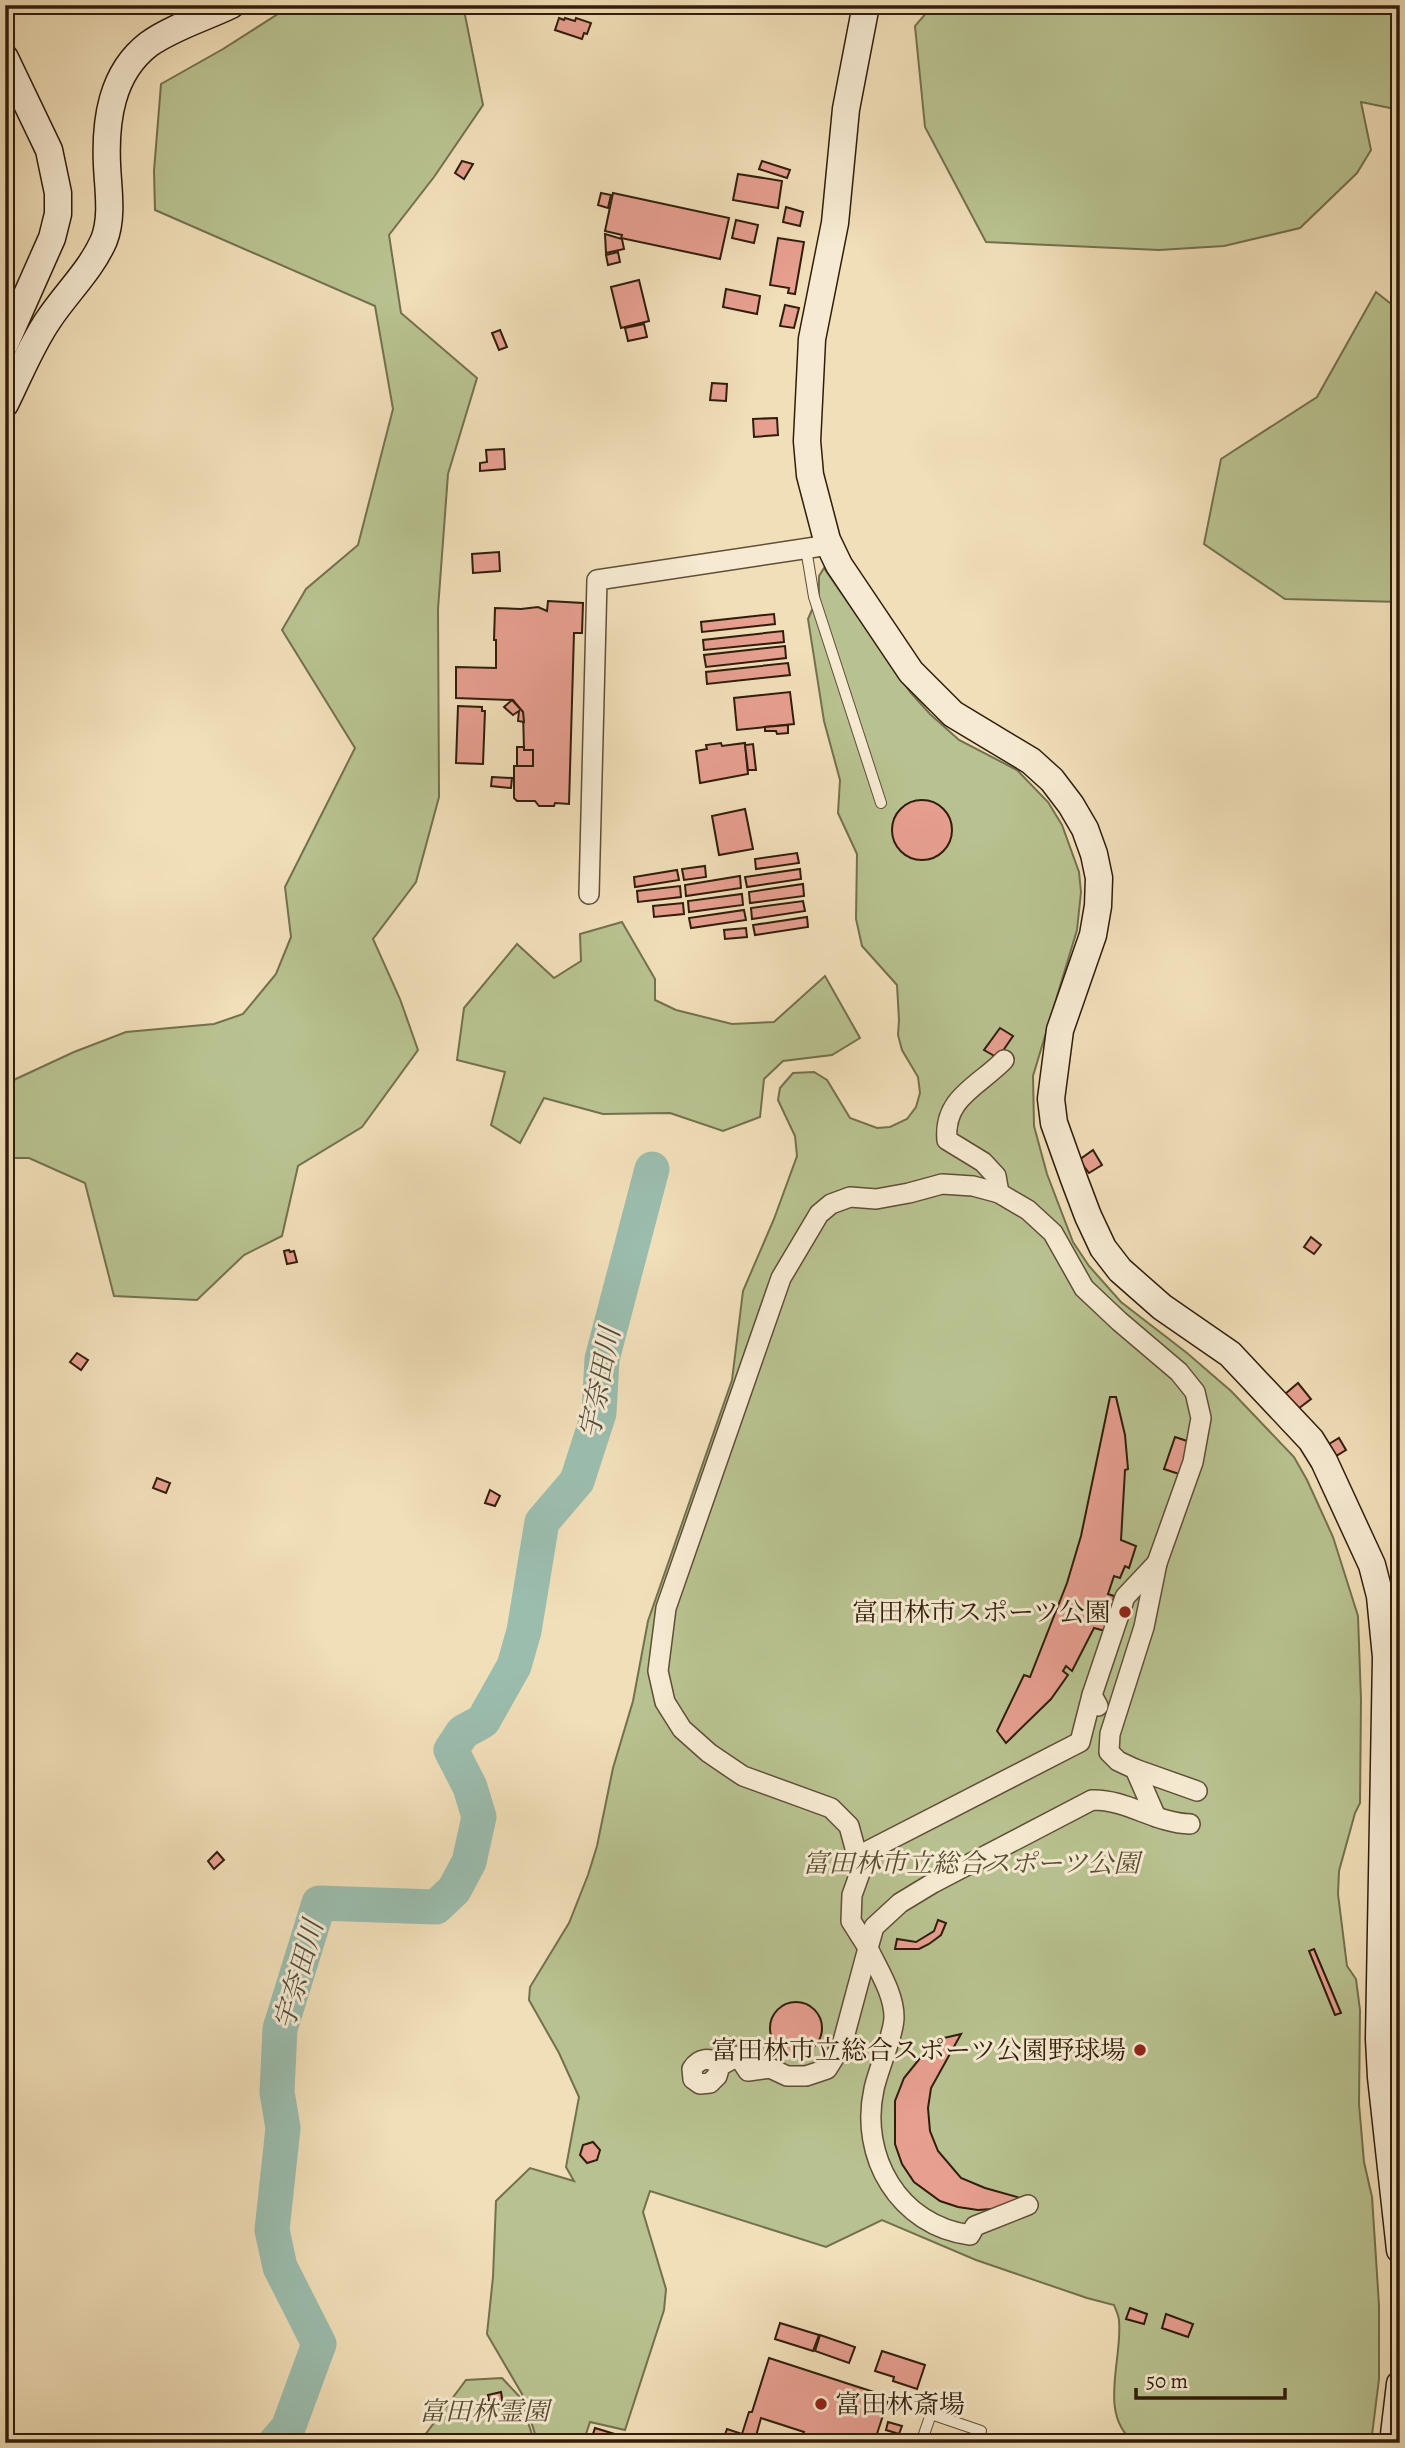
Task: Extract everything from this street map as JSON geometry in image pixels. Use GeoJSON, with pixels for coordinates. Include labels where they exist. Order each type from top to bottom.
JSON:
{"type":"FeatureCollection","features":[{"type":"Feature","properties":{"kind":"street"},"geometry":{"type":"LineString","coordinates":[[5,404],[49,318],[86,271],[105,236],[109,211],[107,127],[118,82],[136,56],[149,44],[231,5]]}},
{"type":"Feature","properties":{"kind":"street"},"geometry":{"type":"LineString","coordinates":[[866,5],[846,109],[835,222],[812,339],[807,441],[817,547],[839,565],[911,672],[953,714],[1021,755],[1041,771],[1072,805],[1094,854],[1099,878],[1098,906],[1093,935],[1060,1030],[1051,1099],[1054,1123],[1088,1216],[1103,1248],[1120,1270],[1162,1307],[1230,1354],[1311,1440],[1324,1461],[1372,1565],[1380,1596],[1385,1657],[1379,2039],[1400,2250]]}},
{"type":"Feature","properties":{"kind":"street"},"geometry":{"type":"LineString","coordinates":[[5,58],[49,150],[58,193],[58,214],[52,238],[5,344]]}},
{"type":"Feature","properties":{"kind":"street"},"geometry":{"type":"LineString","coordinates":[[589,894],[597,580],[817,547]]}},
{"type":"Feature","properties":{"kind":"street"},"geometry":{"type":"LineString","coordinates":[[999,1193],[996,1176],[983,1162],[947,1140],[946,1128],[949,1112],[958,1099],[1004,1060]]}},
{"type":"Feature","properties":{"kind":"street"},"geometry":{"type":"LineString","coordinates":[[1028,2205],[975,2226],[970,2235],[932,2225],[891,2187],[876,2156],[870,2127],[873,2090],[895,2018],[890,1996],[868,1948],[851,1922],[852,1895],[860,1870],[849,1826],[831,1808],[743,1776],[709,1753],[682,1729],[666,1702],[658,1671],[666,1608],[781,1278],[819,1214],[831,1203],[850,1197],[876,1199],[942,1184],[973,1186],[999,1193],[1028,1210],[1053,1233],[1084,1288],[1180,1372],[1195,1392],[1201,1418],[1193,1462],[1157,1563],[1144,1627],[1111,1731],[1109,1752],[1118,1761],[1135,1769],[1197,1791]]}},
{"type":"Feature","properties":{"kind":"street"},"geometry":{"type":"LineString","coordinates":[[858,1856],[1080,1742],[1125,1597],[1157,1563]]}},
{"type":"Feature","properties":{"kind":"street"},"geometry":{"type":"LineString","coordinates":[[1093,1695],[1111,1731]]}},
{"type":"Feature","properties":{"kind":"street"},"geometry":{"type":"LineString","coordinates":[[1135,1769],[1156,1817]]}},
{"type":"Feature","properties":{"kind":"street"},"geometry":{"type":"LineString","coordinates":[[720,2066],[738,2056],[748,2071],[770,2068],[787,2077],[806,2076],[827,2069],[842,2045],[874,1927],[900,1903],[933,1883],[1092,1800],[1108,1799],[1174,1824],[1190,1824]]}},
{"type":"Feature","properties":{"kind":"street"},"geometry":{"type":"LineString","coordinates":[[1393,2443],[1400,2384]]}},
{"type":"Feature","properties":{"kind":"lane"},"geometry":{"type":"LineString","coordinates":[[817,547],[814,597],[881,803]]}},
{"type":"Feature","properties":{"kind":"lane"},"geometry":{"type":"LineString","coordinates":[[921,2443],[931,2414],[981,2431],[977,2443]]}},
{"type":"Feature","properties":{"kind":"green space"},"geometry":{"type":"Polygon","coordinates":[[[292,5],[463,5],[483,105],[434,177],[389,235],[401,313],[477,378],[448,474],[438,609],[439,797],[416,882],[373,939],[400,999],[418,1050],[362,1127],[298,1166],[282,1236],[244,1255],[197,1300],[114,1296],[85,1183],[29,1158],[5,1158],[5,1084],[74,1052],[126,1032],[214,1024],[243,1014],[276,974],[291,937],[285,887],[355,748],[282,630],[306,589],[358,545],[393,409],[375,306],[155,210],[154,171],[161,84],[292,5]]]}},
{"type":"Feature","properties":{"kind":"green space"},"geometry":{"type":"Polygon","coordinates":[[[933,5],[1400,5],[1400,110],[1361,102],[1371,150],[1357,173],[1300,228],[1224,246],[1159,250],[986,242],[925,127],[915,26],[933,5]]]}},
{"type":"Feature","properties":{"kind":"green space"},"geometry":{"type":"Polygon","coordinates":[[[1376,292],[1400,311],[1400,602],[1285,599],[1204,544],[1221,459],[1317,397],[1376,292]]]}},
{"type":"Feature","properties":{"kind":"green space","name":"富田林市立総合スポーツ公園"},"geometry":{"type":"Polygon","coordinates":[[[824,568],[910,692],[930,714],[959,740],[1017,770],[1048,802],[1062,825],[1079,872],[1081,892],[1077,930],[1033,1076],[1034,1126],[1047,1174],[1073,1242],[1089,1266],[1121,1302],[1231,1391],[1294,1457],[1333,1537],[1358,1616],[1361,1700],[1360,1803],[1339,1871],[1338,1894],[1347,1966],[1356,1979],[1360,2010],[1359,2104],[1364,2162],[1372,2197],[1379,2305],[1379,2379],[1371,2443],[1135,2443],[1124,2431],[1114,2402],[1119,2319],[1114,2305],[976,2260],[882,2220],[826,2247],[650,2191],[643,2212],[666,2289],[664,2310],[625,2430],[590,2422],[583,2443],[538,2443],[522,2394],[487,2334],[493,2277],[496,2201],[530,2168],[574,2181],[566,2167],[579,2097],[559,2053],[529,2000],[530,1987],[569,1923],[588,1875],[597,1846],[613,1768],[633,1701],[648,1621],[732,1380],[743,1291],[797,1156],[795,1136],[778,1100],[780,1088],[793,1073],[814,1072],[827,1080],[850,1118],[877,1128],[890,1127],[907,1119],[916,1107],[920,1093],[918,1077],[902,1050],[898,1035],[897,985],[862,946],[856,919],[857,854],[838,813],[840,780],[824,721],[808,619],[819,594],[819,576],[824,568]]]}},
{"type":"Feature","properties":{"kind":"green space"},"geometry":{"type":"Polygon","coordinates":[[[622,922],[655,979],[655,1000],[676,1010],[732,1024],[774,1022],[825,976],[860,1038],[832,1055],[783,1061],[764,1079],[760,1117],[723,1131],[670,1113],[603,1114],[544,1098],[520,1143],[491,1125],[505,1072],[457,1060],[464,1008],[517,944],[554,978],[581,961],[580,934],[622,922]]]}},
{"type":"Feature","properties":{"kind":"green space"},"geometry":{"type":"Polygon","coordinates":[[[1390,1893],[1400,1894],[1400,2176],[1388,2056],[1390,1893]]]}},
{"type":"Feature","properties":{"kind":"green space","name":"富田林霊園"},"geometry":{"type":"Polygon","coordinates":[[[502,2378],[519,2396],[535,2443],[419,2443],[466,2380],[502,2378]]]}},
{"type":"Feature","properties":{"kind":"building"},"geometry":{"type":"Polygon","coordinates":[[[559,18],[575,21],[576,18],[591,23],[582,39],[555,30],[559,18]]]}},
{"type":"Feature","properties":{"kind":"building"},"geometry":{"type":"Polygon","coordinates":[[[462,161],[473,164],[464,179],[455,173],[462,161]]]}},
{"type":"Feature","properties":{"kind":"building"},"geometry":{"type":"Polygon","coordinates":[[[762,161],[790,170],[787,178],[759,169],[762,161]]]}},
{"type":"Feature","properties":{"kind":"building"},"geometry":{"type":"Polygon","coordinates":[[[738,174],[782,181],[778,208],[733,200],[738,174]]]}},
{"type":"Feature","properties":{"kind":"building"},"geometry":{"type":"Polygon","coordinates":[[[601,193],[611,195],[608,208],[598,205],[601,193]]]}},
{"type":"Feature","properties":{"kind":"building"},"geometry":{"type":"Polygon","coordinates":[[[613,193],[729,218],[720,259],[621,238],[622,235],[605,231],[613,193]]]}},
{"type":"Feature","properties":{"kind":"building"},"geometry":{"type":"Polygon","coordinates":[[[786,207],[803,212],[800,226],[783,222],[786,207]]]}},
{"type":"Feature","properties":{"kind":"building"},"geometry":{"type":"Polygon","coordinates":[[[736,220],[758,225],[754,243],[732,238],[736,220]]]}},
{"type":"Feature","properties":{"kind":"building"},"geometry":{"type":"Polygon","coordinates":[[[605,234],[622,239],[624,249],[606,253],[605,234]]]}},
{"type":"Feature","properties":{"kind":"building"},"geometry":{"type":"Polygon","coordinates":[[[778,238],[804,242],[795,294],[788,293],[789,288],[770,285],[778,238]]]}},
{"type":"Feature","properties":{"kind":"building"},"geometry":{"type":"Polygon","coordinates":[[[618,252],[620,262],[608,265],[606,255],[618,252]]]}},
{"type":"Feature","properties":{"kind":"building"},"geometry":{"type":"Polygon","coordinates":[[[639,280],[649,321],[621,328],[611,287],[639,280]]]}},
{"type":"Feature","properties":{"kind":"building"},"geometry":{"type":"Polygon","coordinates":[[[726,289],[760,296],[757,314],[723,307],[726,289]]]}},
{"type":"Feature","properties":{"kind":"building"},"geometry":{"type":"Polygon","coordinates":[[[785,305],[799,308],[794,328],[780,326],[785,305]]]}},
{"type":"Feature","properties":{"kind":"building"},"geometry":{"type":"Polygon","coordinates":[[[644,324],[647,337],[628,341],[625,328],[644,324]]]}},
{"type":"Feature","properties":{"kind":"building"},"geometry":{"type":"Polygon","coordinates":[[[500,330],[507,347],[499,350],[492,333],[500,330]]]}},
{"type":"Feature","properties":{"kind":"building"},"geometry":{"type":"Polygon","coordinates":[[[712,383],[727,384],[726,401],[710,400],[712,383]]]}},
{"type":"Feature","properties":{"kind":"building"},"geometry":{"type":"Polygon","coordinates":[[[777,418],[778,435],[754,437],[753,419],[777,418]]]}},
{"type":"Feature","properties":{"kind":"building"},"geometry":{"type":"Polygon","coordinates":[[[504,449],[505,469],[480,471],[480,463],[487,462],[486,450],[504,449]]]}},
{"type":"Feature","properties":{"kind":"building"},"geometry":{"type":"Polygon","coordinates":[[[499,552],[500,571],[473,573],[472,554],[499,552]]]}},
{"type":"Feature","properties":{"kind":"building"},"geometry":{"type":"Polygon","coordinates":[[[548,601],[583,603],[582,633],[574,633],[569,804],[539,806],[535,801],[517,801],[514,798],[514,766],[533,766],[533,750],[524,750],[523,712],[513,700],[456,698],[456,667],[496,668],[495,608],[538,607],[547,611],[548,601]]]}},
{"type":"Feature","properties":{"kind":"building"},"geometry":{"type":"Polygon","coordinates":[[[774,614],[775,624],[702,632],[701,622],[774,614]]]}},
{"type":"Feature","properties":{"kind":"building"},"geometry":{"type":"Polygon","coordinates":[[[783,631],[784,642],[704,650],[703,640],[783,631]]]}},
{"type":"Feature","properties":{"kind":"building"},"geometry":{"type":"Polygon","coordinates":[[[785,646],[786,658],[706,667],[704,655],[785,646]]]}},
{"type":"Feature","properties":{"kind":"building"},"geometry":{"type":"Polygon","coordinates":[[[788,663],[790,675],[707,684],[706,672],[788,663]]]}},
{"type":"Feature","properties":{"kind":"building"},"geometry":{"type":"Polygon","coordinates":[[[790,692],[794,724],[737,730],[734,698],[790,692]]]}},
{"type":"Feature","properties":{"kind":"building"},"geometry":{"type":"Polygon","coordinates":[[[512,700],[523,712],[524,722],[518,721],[519,711],[513,715],[504,707],[512,700]]]}},
{"type":"Feature","properties":{"kind":"building"},"geometry":{"type":"Polygon","coordinates":[[[458,706],[482,707],[482,711],[485,711],[483,764],[456,763],[458,706]]]}},
{"type":"Feature","properties":{"kind":"building"},"geometry":{"type":"Polygon","coordinates":[[[788,725],[788,733],[765,731],[765,727],[788,725]]]}},
{"type":"Feature","properties":{"kind":"building"},"geometry":{"type":"Polygon","coordinates":[[[721,743],[722,746],[745,743],[748,774],[700,783],[696,751],[707,749],[706,745],[721,743]]]}},
{"type":"Feature","properties":{"kind":"building"},"geometry":{"type":"Polygon","coordinates":[[[753,744],[756,770],[748,770],[745,745],[753,744]]]}},
{"type":"Feature","properties":{"kind":"building"},"geometry":{"type":"Polygon","coordinates":[[[517,747],[533,750],[533,766],[517,766],[517,747]]]}},
{"type":"Feature","properties":{"kind":"building"},"geometry":{"type":"Polygon","coordinates":[[[492,777],[512,778],[511,788],[491,786],[492,777]]]}},
{"type":"Feature","properties":{"kind":"building"},"geometry":{"type":"Polygon","coordinates":[[[922,800],[939,805],[947,813],[952,830],[947,847],[939,855],[922,860],[905,855],[897,847],[892,830],[897,813],[905,805],[922,800]]]}},
{"type":"Feature","properties":{"kind":"building"},"geometry":{"type":"Polygon","coordinates":[[[745,809],[753,849],[719,855],[712,816],[745,809]]]}},
{"type":"Feature","properties":{"kind":"building"},"geometry":{"type":"Polygon","coordinates":[[[797,853],[799,863],[756,869],[755,859],[797,853]]]}},
{"type":"Feature","properties":{"kind":"building"},"geometry":{"type":"Polygon","coordinates":[[[705,866],[706,877],[684,880],[682,869],[705,866]]]}},
{"type":"Feature","properties":{"kind":"building"},"geometry":{"type":"Polygon","coordinates":[[[800,869],[801,879],[747,887],[745,877],[800,869]]]}},
{"type":"Feature","properties":{"kind":"building"},"geometry":{"type":"Polygon","coordinates":[[[677,870],[679,880],[635,887],[634,877],[677,870]]]}},
{"type":"Feature","properties":{"kind":"building"},"geometry":{"type":"Polygon","coordinates":[[[740,876],[741,888],[686,896],[685,885],[740,876]]]}},
{"type":"Feature","properties":{"kind":"building"},"geometry":{"type":"Polygon","coordinates":[[[803,884],[804,896],[750,903],[749,892],[803,884]]]}},
{"type":"Feature","properties":{"kind":"building"},"geometry":{"type":"Polygon","coordinates":[[[680,886],[681,897],[638,902],[637,891],[680,886]]]}},
{"type":"Feature","properties":{"kind":"building"},"geometry":{"type":"Polygon","coordinates":[[[742,894],[743,905],[689,912],[688,901],[742,894]]]}},
{"type":"Feature","properties":{"kind":"building"},"geometry":{"type":"Polygon","coordinates":[[[803,901],[805,911],[752,919],[751,908],[803,901]]]}},
{"type":"Feature","properties":{"kind":"building"},"geometry":{"type":"Polygon","coordinates":[[[683,903],[684,914],[654,917],[653,906],[683,903]]]}},
{"type":"Feature","properties":{"kind":"building"},"geometry":{"type":"Polygon","coordinates":[[[744,910],[746,920],[691,928],[689,918],[744,910]]]}},
{"type":"Feature","properties":{"kind":"building"},"geometry":{"type":"Polygon","coordinates":[[[807,917],[808,927],[755,935],[753,925],[807,917]]]}},
{"type":"Feature","properties":{"kind":"building"},"geometry":{"type":"Polygon","coordinates":[[[746,928],[747,937],[725,939],[724,930],[746,928]]]}},
{"type":"Feature","properties":{"kind":"building"},"geometry":{"type":"Polygon","coordinates":[[[1000,1028],[1013,1036],[998,1058],[984,1050],[1000,1028]]]}},
{"type":"Feature","properties":{"kind":"building"},"geometry":{"type":"Polygon","coordinates":[[[1093,1150],[1102,1165],[1089,1173],[1079,1160],[1093,1150]]]}},
{"type":"Feature","properties":{"kind":"building"},"geometry":{"type":"Polygon","coordinates":[[[1311,1237],[1321,1245],[1314,1254],[1304,1247],[1311,1237]]]}},
{"type":"Feature","properties":{"kind":"building"},"geometry":{"type":"Polygon","coordinates":[[[284,1251],[294,1251],[297,1262],[287,1264],[284,1251]]]}},
{"type":"Feature","properties":{"kind":"building"},"geometry":{"type":"Polygon","coordinates":[[[77,1353],[88,1360],[81,1370],[70,1362],[77,1353]]]}},
{"type":"Feature","properties":{"kind":"building"},"geometry":{"type":"Polygon","coordinates":[[[1298,1383],[1311,1399],[1298,1409],[1285,1394],[1298,1383]]]}},
{"type":"Feature","properties":{"kind":"building"},"geometry":{"type":"Polygon","coordinates":[[[1110,1397],[1116,1397],[1125,1435],[1128,1469],[1125,1470],[1121,1540],[1136,1546],[1129,1568],[1125,1566],[1120,1578],[1114,1576],[1108,1594],[1114,1596],[1109,1632],[1094,1628],[1072,1671],[1066,1666],[1063,1671],[1068,1675],[1051,1699],[1006,1743],[997,1731],[1024,1675],[1030,1677],[1067,1583],[1081,1536],[1110,1397]]]}},
{"type":"Feature","properties":{"kind":"building"},"geometry":{"type":"Polygon","coordinates":[[[1175,1437],[1190,1442],[1179,1474],[1164,1469],[1175,1437]]]}},
{"type":"Feature","properties":{"kind":"building"},"geometry":{"type":"Polygon","coordinates":[[[1339,1438],[1346,1450],[1336,1456],[1329,1444],[1339,1438]]]}},
{"type":"Feature","properties":{"kind":"building"},"geometry":{"type":"Polygon","coordinates":[[[157,1478],[170,1483],[166,1493],[153,1488],[157,1478]]]}},
{"type":"Feature","properties":{"kind":"building"},"geometry":{"type":"Polygon","coordinates":[[[490,1490],[500,1496],[495,1506],[485,1503],[490,1490]]]}},
{"type":"Feature","properties":{"kind":"building"},"geometry":{"type":"Polygon","coordinates":[[[217,1852],[224,1860],[214,1869],[208,1861],[217,1852]]]}},
{"type":"Feature","properties":{"kind":"building"},"geometry":{"type":"Polygon","coordinates":[[[938,1920],[946,1923],[941,1935],[929,1944],[919,1949],[895,1949],[897,1939],[916,1942],[934,1931],[938,1920]]]}},
{"type":"Feature","properties":{"kind":"building"},"geometry":{"type":"Polygon","coordinates":[[[1314,1949],[1341,2013],[1335,2015],[1309,1951],[1314,1949]]]}},
{"type":"Feature","properties":{"kind":"building"},"geometry":{"type":"Polygon","coordinates":[[[796,2002],[806,2004],[814,2010],[820,2018],[820,2038],[814,2046],[806,2052],[796,2054],[786,2052],[778,2046],[772,2038],[770,2028],[772,2018],[778,2010],[786,2004],[796,2002]]]}},
{"type":"Feature","properties":{"kind":"building"},"geometry":{"type":"Polygon","coordinates":[[[961,2034],[931,2088],[928,2108],[930,2131],[938,2151],[961,2178],[1024,2199],[1005,2208],[978,2210],[940,2201],[914,2182],[902,2164],[895,2144],[895,2101],[904,2078],[929,2047],[944,2038],[961,2034]]]}},
{"type":"Feature","properties":{"kind":"building"},"geometry":{"type":"Polygon","coordinates":[[[593,2142],[600,2150],[597,2160],[587,2163],[580,2155],[583,2145],[593,2142]]]}},
{"type":"Feature","properties":{"kind":"building"},"geometry":{"type":"Polygon","coordinates":[[[1130,2308],[1147,2314],[1144,2324],[1126,2319],[1130,2308]]]}},
{"type":"Feature","properties":{"kind":"building"},"geometry":{"type":"Polygon","coordinates":[[[1166,2314],[1193,2324],[1188,2337],[1162,2328],[1166,2314]]]}},
{"type":"Feature","properties":{"kind":"building"},"geometry":{"type":"Polygon","coordinates":[[[780,2323],[819,2335],[813,2351],[775,2339],[780,2323]]]}},
{"type":"Feature","properties":{"kind":"building"},"geometry":{"type":"Polygon","coordinates":[[[820,2335],[855,2347],[849,2363],[815,2351],[820,2335]]]}},
{"type":"Feature","properties":{"kind":"building"},"geometry":{"type":"Polygon","coordinates":[[[882,2351],[925,2365],[917,2389],[893,2381],[894,2377],[875,2371],[882,2351]]]}},
{"type":"Feature","properties":{"kind":"building","name":"富田林斎場"},"geometry":{"type":"Polygon","coordinates":[[[769,2358],[889,2397],[874,2443],[800,2443],[804,2432],[761,2418],[756,2436],[778,2443],[722,2443],[727,2429],[742,2434],[769,2358]]]}},
{"type":"Feature","properties":{"kind":"building"},"geometry":{"type":"Polygon","coordinates":[[[501,2392],[503,2405],[490,2407],[488,2395],[501,2392]]]}},
{"type":"Feature","properties":{"kind":"building"},"geometry":{"type":"Polygon","coordinates":[[[888,2422],[902,2426],[899,2434],[886,2430],[888,2422]]]}},
{"type":"Feature","properties":{"kind":"building"},"geometry":{"type":"Polygon","coordinates":[[[595,2428],[641,2442],[643,2443],[590,2443],[595,2428]]]}},
{"type":"Feature","properties":{"kind":"waterway","name":"宇奈田川"},"geometry":{"type":"LineString","coordinates":[[275,2443],[288,2428],[319,2344],[280,2267],[272,2230],[283,2128],[277,2092],[280,2029],[319,1903],[436,1907],[454,1890],[469,1862],[479,1817],[470,1787],[451,1750],[463,1732],[483,1721],[514,1666],[524,1631],[542,1522],[577,1481],[599,1413],[602,1359],[652,1169]]}},
{"type":"Feature","properties":{"kind":"place","name":"富田林市スポーツ公園"},"geometry":{"type":"Point","coordinates":[1125,1612]}},
{"type":"Feature","properties":{"kind":"place","name":"富田林市立総合スポーツ公園野球場"},"geometry":{"type":"Point","coordinates":[1140,2050]}},
{"type":"Feature","properties":{"kind":"place","name":"富田林斎場"},"geometry":{"type":"Point","coordinates":[821,2404]}}]}
